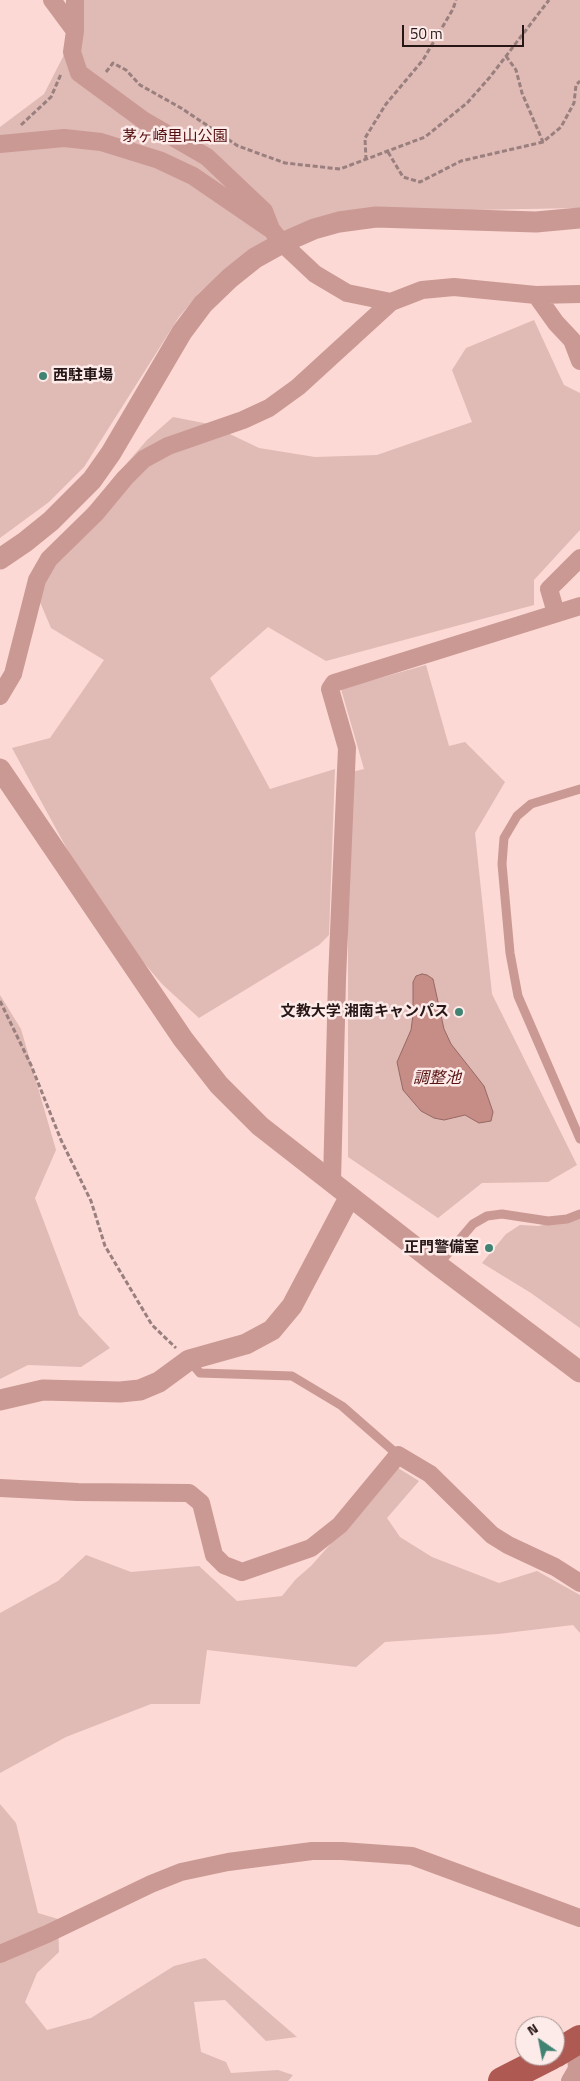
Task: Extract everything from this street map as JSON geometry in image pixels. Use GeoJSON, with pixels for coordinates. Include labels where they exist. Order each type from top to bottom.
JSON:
{"type":"FeatureCollection","features":[{"type":"Feature","properties":{"kind":"main road"},"geometry":{"type":"LineString","coordinates":[[502,2081],[531,2066]]}},
{"type":"Feature","properties":{"kind":"street"},"geometry":{"type":"LineString","coordinates":[[52,0],[75,31]]}},
{"type":"Feature","properties":{"kind":"street"},"geometry":{"type":"LineString","coordinates":[[75,0],[75,31],[72,52],[79,73],[143,120],[207,157],[264,211],[276,236]]}},
{"type":"Feature","properties":{"kind":"street"},"geometry":{"type":"LineString","coordinates":[[0,144],[64,138],[101,142],[159,160],[193,176],[276,236],[315,274],[347,293],[392,302]]}},
{"type":"Feature","properties":{"kind":"street"},"geometry":{"type":"LineString","coordinates":[[0,559],[51,521],[92,480],[111,452],[182,332],[203,304],[230,278],[255,258],[276,236],[376,217],[536,222],[580,218]]}},
{"type":"Feature","properties":{"kind":"street"},"geometry":{"type":"LineString","coordinates":[[0,696],[14,674],[37,580],[49,559],[96,513],[125,478],[144,459],[168,446],[243,420],[269,408],[298,387],[392,302],[422,290],[454,287],[536,295],[580,294]]}},
{"type":"Feature","properties":{"kind":"street"},"geometry":{"type":"LineString","coordinates":[[536,295],[556,323],[572,340],[580,361]]}},
{"type":"Feature","properties":{"kind":"street"},"geometry":{"type":"LineString","coordinates":[[556,613],[549,589],[580,558]]}},
{"type":"Feature","properties":{"kind":"street"},"geometry":{"type":"LineString","coordinates":[[332,1182],[337,979],[347,748],[330,689],[334,683],[580,606]]}},
{"type":"Feature","properties":{"kind":"street"},"geometry":{"type":"LineString","coordinates":[[0,769],[184,1039],[219,1085],[260,1126],[438,1265],[580,1372]]}},
{"type":"Feature","properties":{"kind":"street"},"geometry":{"type":"LineString","coordinates":[[0,1400],[43,1390],[120,1392],[140,1390],[158,1382],[189,1360],[246,1344],[272,1330],[292,1306],[350,1196]]}},
{"type":"Feature","properties":{"kind":"street"},"geometry":{"type":"LineString","coordinates":[[0,1488],[78,1492],[189,1494],[201,1503],[214,1555],[224,1565],[242,1572],[311,1548],[340,1525],[398,1455],[430,1474],[492,1535],[508,1545],[554,1567],[580,1583]]}},
{"type":"Feature","properties":{"kind":"street"},"geometry":{"type":"LineString","coordinates":[[0,1954],[181,1872],[228,1862],[312,1851],[412,1856],[580,1918]]}},
{"type":"Feature","properties":{"kind":"street"},"geometry":{"type":"LineString","coordinates":[[570,2045],[577,2069],[570,2081]]}},
{"type":"Feature","properties":{"kind":"lane"},"geometry":{"type":"LineString","coordinates":[[580,789],[532,804],[517,816],[504,838],[502,864],[510,953],[518,996],[526,1019],[580,1139]]}},
{"type":"Feature","properties":{"kind":"lane"},"geometry":{"type":"LineString","coordinates":[[438,1265],[473,1224],[487,1216],[502,1214],[548,1221],[567,1219],[580,1214]]}},
{"type":"Feature","properties":{"kind":"lane"},"geometry":{"type":"LineString","coordinates":[[189,1360],[200,1373],[292,1376],[342,1406],[398,1455]]}},
{"type":"Feature","properties":{"kind":"path"},"geometry":{"type":"LineString","coordinates":[[366,160],[365,138],[386,104],[423,60],[453,9],[456,0]]}},
{"type":"Feature","properties":{"kind":"path"},"geometry":{"type":"LineString","coordinates":[[96,85],[113,63],[126,70],[140,85],[181,108],[238,146],[285,162],[340,169],[425,137],[467,102],[490,77],[549,0]]}},
{"type":"Feature","properties":{"kind":"path"},"geometry":{"type":"LineString","coordinates":[[19,127],[50,96],[72,52]]}},
{"type":"Feature","properties":{"kind":"path"},"geometry":{"type":"LineString","coordinates":[[506,56],[516,70],[522,92],[543,142]]}},
{"type":"Feature","properties":{"kind":"path"},"geometry":{"type":"LineString","coordinates":[[388,152],[403,176],[420,182],[461,161],[543,142],[561,127],[574,103],[576,85],[580,81]]}},
{"type":"Feature","properties":{"kind":"path"},"geometry":{"type":"LineString","coordinates":[[0,1001],[31,1065],[61,1140],[91,1201],[105,1246],[152,1324],[189,1360]]}},
{"type":"Feature","properties":{"kind":"green space","name":"茅ヶ崎里山公園"},"geometry":{"type":"Polygon","coordinates":[[[68,0],[580,0],[580,208],[363,212],[239,258],[199,293],[179,317],[84,467],[49,502],[0,538],[0,127],[44,94],[67,49],[68,0]]]}},
{"type":"Feature","properties":{"kind":"green space"},"geometry":{"type":"Polygon","coordinates":[[[534,320],[564,385],[580,393],[580,530],[534,580],[534,605],[326,661],[268,627],[210,678],[270,789],[335,769],[329,935],[319,945],[199,1018],[162,984],[133,950],[78,869],[12,748],[50,738],[104,660],[51,628],[29,576],[147,440],[173,417],[209,424],[259,448],[315,457],[377,455],[472,422],[452,370],[466,348],[534,320]]]}},
{"type":"Feature","properties":{"kind":"green space"},"geometry":{"type":"Polygon","coordinates":[[[426,665],[449,746],[465,742],[505,782],[475,833],[492,994],[577,1165],[548,1182],[482,1183],[438,1218],[348,1157],[348,773],[364,769],[341,689],[426,665]]]}},
{"type":"Feature","properties":{"kind":"green space"},"geometry":{"type":"Polygon","coordinates":[[[0,995],[21,1029],[56,1150],[35,1198],[79,1315],[110,1348],[81,1367],[28,1365],[0,1379],[0,995]]]}},
{"type":"Feature","properties":{"kind":"green space"},"geometry":{"type":"Polygon","coordinates":[[[580,1210],[580,1328],[531,1293],[482,1263],[506,1234],[520,1225],[539,1226],[572,1216],[580,1210]]]}},
{"type":"Feature","properties":{"kind":"green space"},"geometry":{"type":"Polygon","coordinates":[[[398,1468],[419,1481],[387,1518],[400,1537],[432,1557],[499,1583],[537,1571],[580,1595],[580,1633],[573,1625],[498,1634],[385,1642],[356,1667],[207,1650],[200,1704],[151,1704],[66,1737],[0,1773],[0,1613],[58,1581],[86,1555],[131,1572],[199,1566],[237,1601],[282,1596],[398,1468]]]}},
{"type":"Feature","properties":{"kind":"green space"},"geometry":{"type":"Polygon","coordinates":[[[0,1804],[16,1823],[38,1913],[58,1919],[59,1952],[37,1973],[25,2002],[47,2030],[91,2018],[174,1966],[205,1958],[297,2037],[266,2041],[225,2000],[194,2002],[201,2052],[226,2062],[231,2073],[278,2070],[293,2075],[288,2081],[0,2081],[0,1804]]]}},
{"type":"Feature","properties":{"kind":"water","name":"調整池"},"geometry":{"type":"Polygon","coordinates":[[[422,974],[433,979],[444,1029],[451,1044],[484,1086],[493,1112],[491,1121],[479,1123],[465,1115],[444,1120],[434,1118],[421,1111],[403,1090],[397,1062],[411,1030],[413,982],[416,976],[422,974]]]}},
{"type":"Feature","properties":{"kind":"place","name":"西駐車場"},"geometry":{"type":"Point","coordinates":[43,376]}},
{"type":"Feature","properties":{"kind":"place","name":"文教大学 湘南キャンパス"},"geometry":{"type":"Point","coordinates":[459,1012]}},
{"type":"Feature","properties":{"kind":"place","name":"正門警備室"},"geometry":{"type":"Point","coordinates":[489,1248]}}]}
